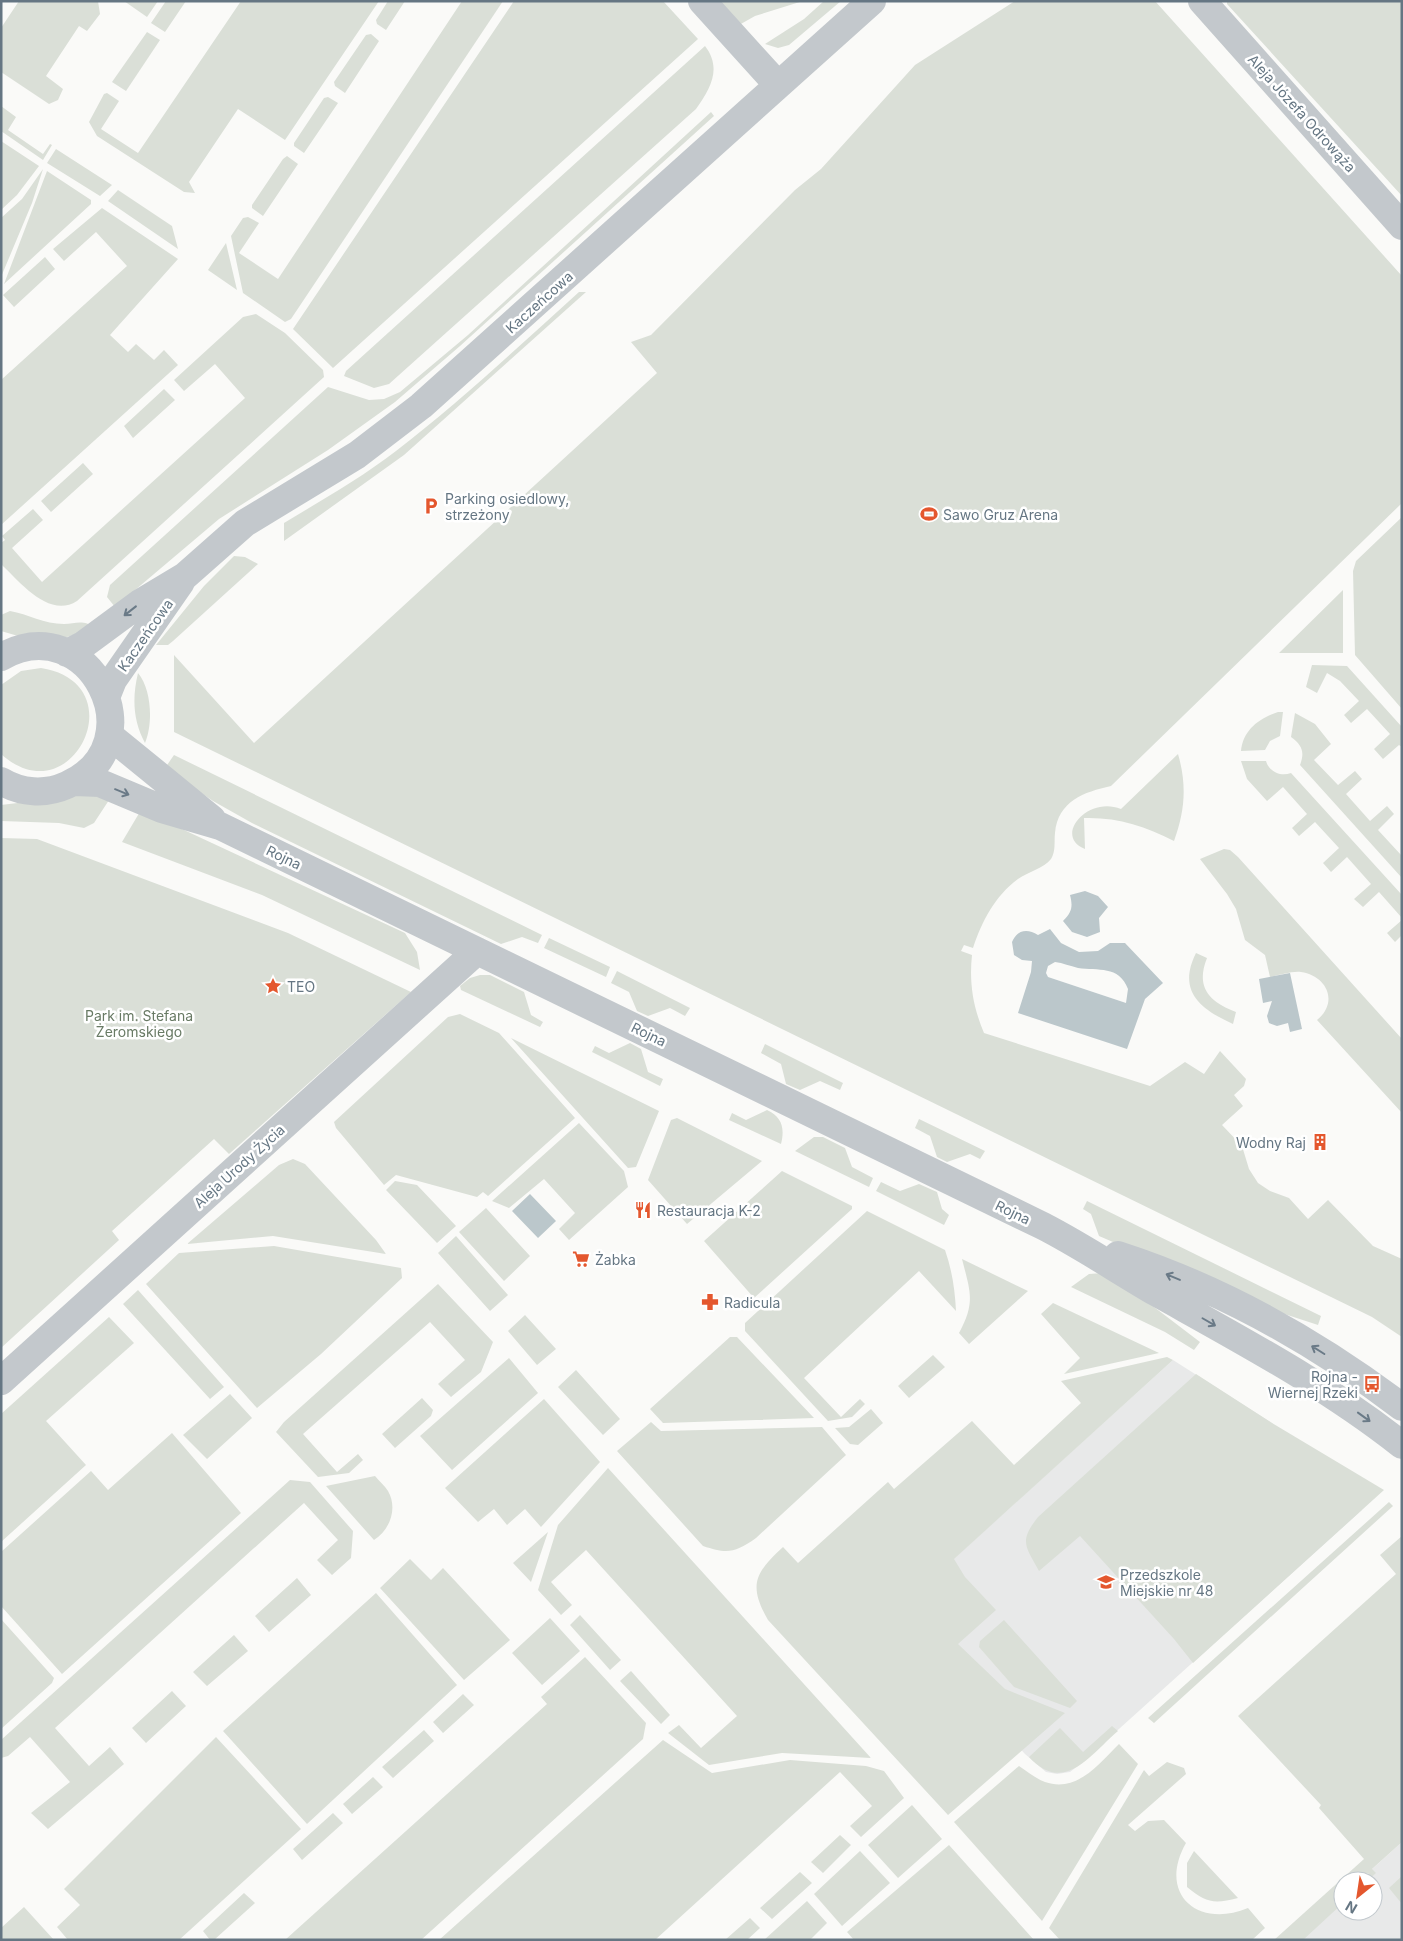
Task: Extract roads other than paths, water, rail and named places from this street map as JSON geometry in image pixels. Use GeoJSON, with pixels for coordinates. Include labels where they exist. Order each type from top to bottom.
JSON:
{"type":"FeatureCollection","features":[{"type":"Feature","properties":{"kind":"street"},"geometry":{"type":"LineString","coordinates":[[702,1],[778,85]]}},
{"type":"Feature","properties":{"kind":"street","name":"Kaczeńcowa"},"geometry":{"type":"LineString","coordinates":[[67,653],[83,645],[140,603],[186,576],[245,524],[357,455],[421,406],[872,1]]}},
{"type":"Feature","properties":{"kind":"street","name":"Aleja Józefa Odrowąża"},"geometry":{"type":"LineString","coordinates":[[1202,1],[1402,226]]}},
{"type":"Feature","properties":{"kind":"street","name":"Kaczeńcowa"},"geometry":{"type":"LineString","coordinates":[[107,695],[113,680],[186,576]]}},
{"type":"Feature","properties":{"kind":"street"},"geometry":{"type":"LineString","coordinates":[[5,787],[37,792],[57,789],[75,782],[91,769],[99,758],[109,734],[110,715],[107,695],[89,668],[67,653],[42,647],[6,650]]}},
{"type":"Feature","properties":{"kind":"street","name":"Rojna"},"geometry":{"type":"LineString","coordinates":[[109,734],[220,826]]}},
{"type":"Feature","properties":{"kind":"street","name":"Rojna"},"geometry":{"type":"LineString","coordinates":[[75,782],[100,784],[162,809],[220,826],[1077,1244],[1122,1273],[1318,1385],[1402,1445]]}},
{"type":"Feature","properties":{"kind":"street","name":"Aleja Urody Życia"},"geometry":{"type":"LineString","coordinates":[[1,1381],[477,951]]}},
{"type":"Feature","properties":{"kind":"street","name":"Rojna"},"geometry":{"type":"LineString","coordinates":[[1077,1244],[1130,1259],[1244,1307],[1339,1363],[1402,1406]]}},
{"type":"Feature","properties":{"kind":"place","name":"Parking osiedlowy, strzeżony"},"geometry":{"type":"Point","coordinates":[431,506]}},
{"type":"Feature","properties":{"kind":"place","name":"Sawo Gruz Arena"},"geometry":{"type":"Point","coordinates":[929,514]}},
{"type":"Feature","properties":{"kind":"place","name":"TEO"},"geometry":{"type":"Point","coordinates":[273,986]}},
{"type":"Feature","properties":{"kind":"place","name":"Wodny Raj"},"geometry":{"type":"Point","coordinates":[1320,1142]}},
{"type":"Feature","properties":{"kind":"place","name":"Restauracja K-2"},"geometry":{"type":"Point","coordinates":[643,1210]}},
{"type":"Feature","properties":{"kind":"place","name":"Żabka"},"geometry":{"type":"Point","coordinates":[581,1259]}},
{"type":"Feature","properties":{"kind":"place","name":"Radicula"},"geometry":{"type":"Point","coordinates":[710,1302]}},
{"type":"Feature","properties":{"kind":"place","name":"Rojna - Wiernej Rzeki"},"geometry":{"type":"Point","coordinates":[1372,1384]}},
{"type":"Feature","properties":{"kind":"place","name":"Przedszkole Miejskie nr 48"},"geometry":{"type":"Point","coordinates":[1106,1582]}},
{"type":"Feature","properties":{"kind":"park label","name":"Park im. Stefana Żeromskiego"},"geometry":{"type":"Point","coordinates":[139,1024]}}]}
